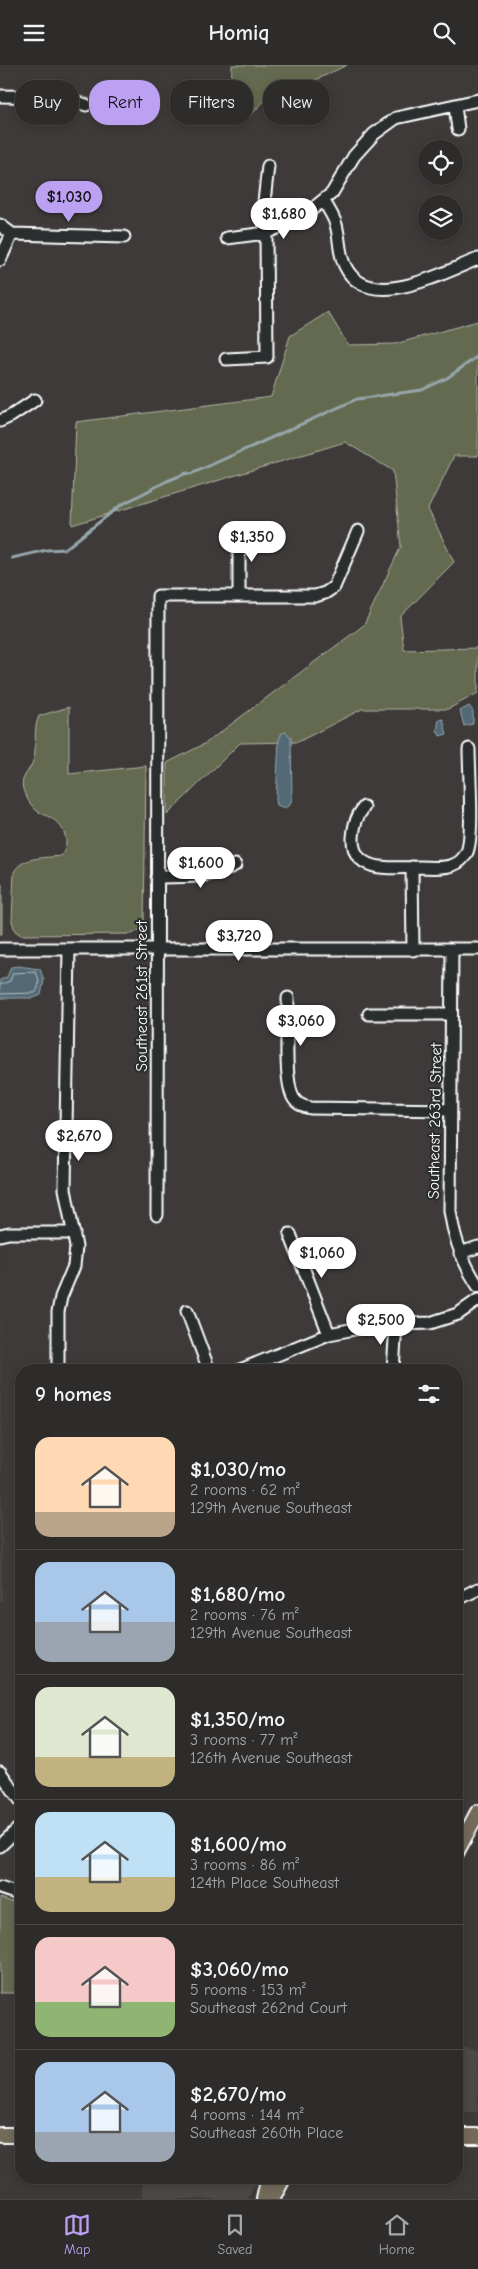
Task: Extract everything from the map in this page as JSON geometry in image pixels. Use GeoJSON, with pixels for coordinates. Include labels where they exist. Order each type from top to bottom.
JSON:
{"type":"FeatureCollection","features":[{"type":"Feature","properties":{"kind":"main road"},"geometry":{"type":"LineString","coordinates":[[463,1840],[478,1812]]}},
{"type":"Feature","properties":{"kind":"main road"},"geometry":{"type":"LineString","coordinates":[[0,2135],[15,2135]]}},
{"type":"Feature","properties":{"kind":"main road"},"geometry":{"type":"LineString","coordinates":[[463,2136],[478,2136]]}},
{"type":"Feature","properties":{"kind":"main road"},"geometry":{"type":"LineString","coordinates":[[264,2199],[267,2184]]}},
{"type":"Feature","properties":{"kind":"main road"},"geometry":{"type":"LineString","coordinates":[[272,2199],[280,2184]]}},
{"type":"Feature","properties":{"kind":"street"},"geometry":{"type":"LineString","coordinates":[[0,96],[62,97],[86,105]]}},
{"type":"Feature","properties":{"kind":"street"},"geometry":{"type":"LineString","coordinates":[[227,238],[266,233],[305,215],[332,193],[354,156],[374,134],[396,118],[420,111],[455,106],[478,100]]}},
{"type":"Feature","properties":{"kind":"street"},"geometry":{"type":"LineString","coordinates":[[455,106],[458,129]]}},
{"type":"Feature","properties":{"kind":"street"},"geometry":{"type":"LineString","coordinates":[[226,359],[268,357],[266,233],[263,211],[268,166]]}},
{"type":"Feature","properties":{"kind":"street"},"geometry":{"type":"LineString","coordinates":[[324,201],[337,226],[340,251],[345,267],[356,279],[368,286],[385,290],[401,288],[478,259]]}},
{"type":"Feature","properties":{"kind":"street"},"geometry":{"type":"LineString","coordinates":[[0,225],[12,234],[124,237]]}},
{"type":"Feature","properties":{"kind":"street"},"geometry":{"type":"LineString","coordinates":[[0,260],[12,234]]}},
{"type":"Feature","properties":{"kind":"street"},"geometry":{"type":"LineString","coordinates":[[0,421],[35,400]]}},
{"type":"Feature","properties":{"kind":"street"},"geometry":{"type":"LineString","coordinates":[[239,530],[239,596],[315,596],[326,593],[334,587],[358,531]]}},
{"type":"Feature","properties":{"kind":"street","name":"Southeast 261st Street"},"geometry":{"type":"LineString","coordinates":[[157,1215],[158,596],[239,596]]}},
{"type":"Feature","properties":{"kind":"street"},"geometry":{"type":"LineString","coordinates":[[364,807],[354,824],[353,846],[355,855],[367,865],[450,866],[463,858],[469,843],[469,749]]}},
{"type":"Feature","properties":{"kind":"street"},"geometry":{"type":"LineString","coordinates":[[157,877],[208,876],[220,873],[235,865]]}},
{"type":"Feature","properties":{"kind":"street"},"geometry":{"type":"LineString","coordinates":[[412,867],[413,950]]}},
{"type":"Feature","properties":{"kind":"street"},"geometry":{"type":"LineString","coordinates":[[0,949],[478,949]]}},
{"type":"Feature","properties":{"kind":"street"},"geometry":{"type":"LineString","coordinates":[[58,1364],[58,1312],[61,1297],[74,1266],[76,1247],[65,1189],[69,949]]}},
{"type":"Feature","properties":{"kind":"street","name":"Southeast 263rd Street"},"geometry":{"type":"LineString","coordinates":[[452,949],[450,1211],[453,1232],[460,1253],[468,1271],[478,1286]]}},
{"type":"Feature","properties":{"kind":"street"},"geometry":{"type":"LineString","coordinates":[[288,998],[288,1082],[293,1098],[297,1103],[310,1108],[451,1110]]}},
{"type":"Feature","properties":{"kind":"street"},"geometry":{"type":"LineString","coordinates":[[369,1014],[452,1014]]}},
{"type":"Feature","properties":{"kind":"street"},"geometry":{"type":"LineString","coordinates":[[0,1235],[9,1233],[74,1233]]}},
{"type":"Feature","properties":{"kind":"street"},"geometry":{"type":"LineString","coordinates":[[290,1234],[329,1334]]}},
{"type":"Feature","properties":{"kind":"street"},"geometry":{"type":"LineString","coordinates":[[460,1253],[478,1247]]}},
{"type":"Feature","properties":{"kind":"street"},"geometry":{"type":"LineString","coordinates":[[255,1364],[329,1334],[356,1327],[430,1323],[445,1319],[478,1300]]}},
{"type":"Feature","properties":{"kind":"street"},"geometry":{"type":"LineString","coordinates":[[187,1311],[207,1364]]}},
{"type":"Feature","properties":{"kind":"street"},"geometry":{"type":"LineString","coordinates":[[393,1364],[396,1324]]}},
{"type":"Feature","properties":{"kind":"street"},"geometry":{"type":"LineString","coordinates":[[463,1596],[478,1589]]}},
{"type":"Feature","properties":{"kind":"street"},"geometry":{"type":"LineString","coordinates":[[0,1772],[15,1793]]}},
{"type":"Feature","properties":{"kind":"street"},"geometry":{"type":"LineString","coordinates":[[0,1846],[15,1832]]}},
{"type":"Feature","properties":{"kind":"street"},"geometry":{"type":"LineString","coordinates":[[0,1888],[15,1893]]}},
{"type":"Feature","properties":{"kind":"shaded area"},"geometry":{"type":"Polygon","coordinates":[[[0,1249],[2,1601],[0,1601],[0,1249]]]}},
{"type":"Feature","properties":{"kind":"shaded area"},"geometry":{"type":"Polygon","coordinates":[[[463,2047],[478,2050],[478,2112],[463,2112],[463,2047]]]}},
{"type":"Feature","properties":{"kind":"shaded area"},"geometry":{"type":"Polygon","coordinates":[[[142,2184],[255,2184],[248,2199],[142,2199],[142,2184]]]}},
{"type":"Feature","properties":{"kind":"green space"},"geometry":{"type":"Polygon","coordinates":[[[232,65],[347,65],[316,80],[263,80],[263,102],[253,113],[253,80],[231,80],[232,65]]]}},
{"type":"Feature","properties":{"kind":"green space"},"geometry":{"type":"Polygon","coordinates":[[[328,312],[348,345],[395,344],[478,321],[478,456],[454,456],[428,509],[454,562],[400,617],[404,650],[478,648],[478,693],[448,709],[362,709],[298,742],[240,743],[167,815],[167,763],[206,743],[364,625],[401,546],[393,471],[345,442],[72,525],[76,422],[271,397],[290,336],[328,312]]]}},
{"type":"Feature","properties":{"kind":"green space"},"geometry":{"type":"Polygon","coordinates":[[[69,707],[69,774],[146,766],[144,924],[132,934],[21,935],[15,931],[12,921],[14,872],[28,860],[61,856],[66,846],[65,835],[60,825],[33,807],[24,792],[22,783],[33,761],[36,727],[39,716],[69,707]]]}},
{"type":"Feature","properties":{"kind":"green space"},"geometry":{"type":"Polygon","coordinates":[[[0,883],[2,884],[2,934],[0,934],[0,883]]]}},
{"type":"Feature","properties":{"kind":"green space"},"geometry":{"type":"Polygon","coordinates":[[[0,1898],[15,1903],[15,1993],[0,1993],[0,1898]]]}},
{"type":"Feature","properties":{"kind":"water"},"geometry":{"type":"Polygon","coordinates":[[[469,706],[473,711],[473,724],[464,726],[460,711],[469,706]]]}},
{"type":"Feature","properties":{"kind":"water"},"geometry":{"type":"Polygon","coordinates":[[[443,719],[447,734],[440,736],[437,730],[439,720],[443,719]]]}},
{"type":"Feature","properties":{"kind":"water"},"geometry":{"type":"Polygon","coordinates":[[[286,732],[291,737],[292,800],[290,805],[284,808],[277,805],[276,800],[279,739],[282,733],[286,732]]]}},
{"type":"Feature","properties":{"kind":"water"},"geometry":{"type":"Polygon","coordinates":[[[11,967],[40,969],[44,980],[41,995],[34,998],[0,998],[0,980],[7,977],[11,967]]]}},
{"type":"Feature","properties":{"kind":"waterway"},"geometry":{"type":"LineString","coordinates":[[12,558],[47,550],[65,549],[121,505],[167,481],[187,473],[191,474],[357,399],[422,390],[447,378],[478,356]]}}]}
